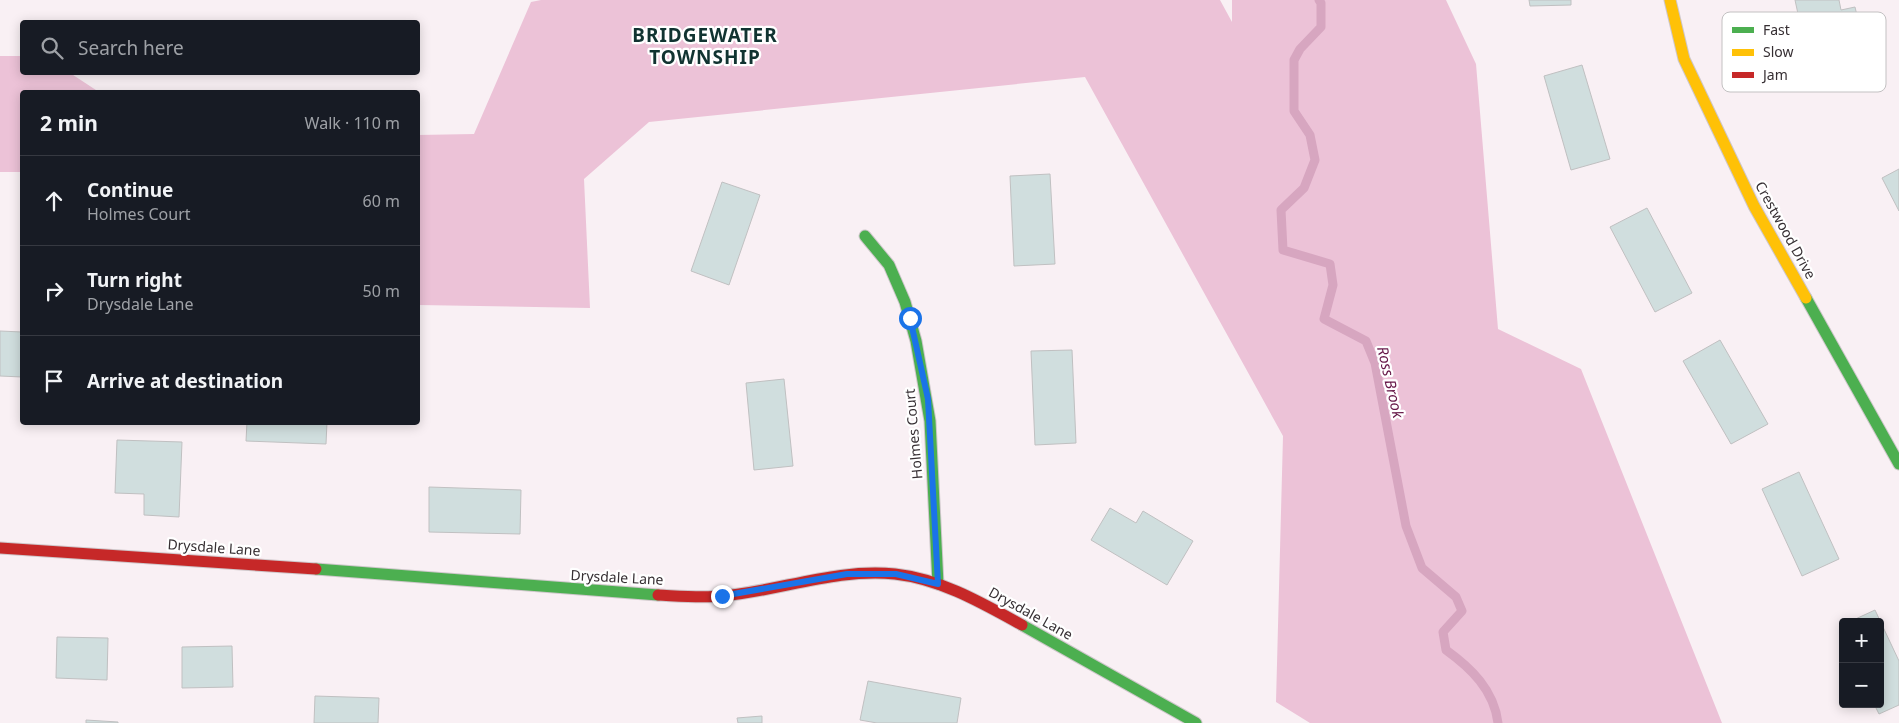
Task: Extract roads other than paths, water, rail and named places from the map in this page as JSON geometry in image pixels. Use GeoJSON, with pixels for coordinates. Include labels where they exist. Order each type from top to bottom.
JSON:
{"type":"FeatureCollection","features":[{"type":"Feature","properties":{"kind":"street","name":"Crestwood Drive"},"geometry":{"type":"LineString","coordinates":[[1670,0],[1684,59],[1754,206],[1899,464]]}},
{"type":"Feature","properties":{"kind":"street","name":"Holmes Court"},"geometry":{"type":"LineString","coordinates":[[865,236],[888,264],[910,318],[928,399],[938,584]]}},
{"type":"Feature","properties":{"kind":"street","name":"Drysdale Lane"},"geometry":{"type":"LineString","coordinates":[[0,548],[307,568],[632,595],[722,596],[847,574],[896,574],[938,584],[970,596],[1196,723]]}},
{"type":"Feature","properties":{"kind":"waterway","name":"Ross Brook"},"geometry":{"type":"LineString","coordinates":[[1319,0],[1321,3],[1321,27],[1300,49],[1294,60],[1294,111],[1310,135],[1315,160],[1304,188],[1281,210],[1283,250],[1330,264],[1333,285],[1324,319],[1366,341],[1375,363],[1406,526],[1422,568],[1456,597],[1462,611],[1443,632],[1446,650],[1464,664],[1480,681],[1492,700],[1498,723]]}},
{"type":"Feature","properties":{"kind":"district","name":"BRIDGEWATER TOWNSHIP"},"geometry":{"type":"Point","coordinates":[705,46]}}]}
